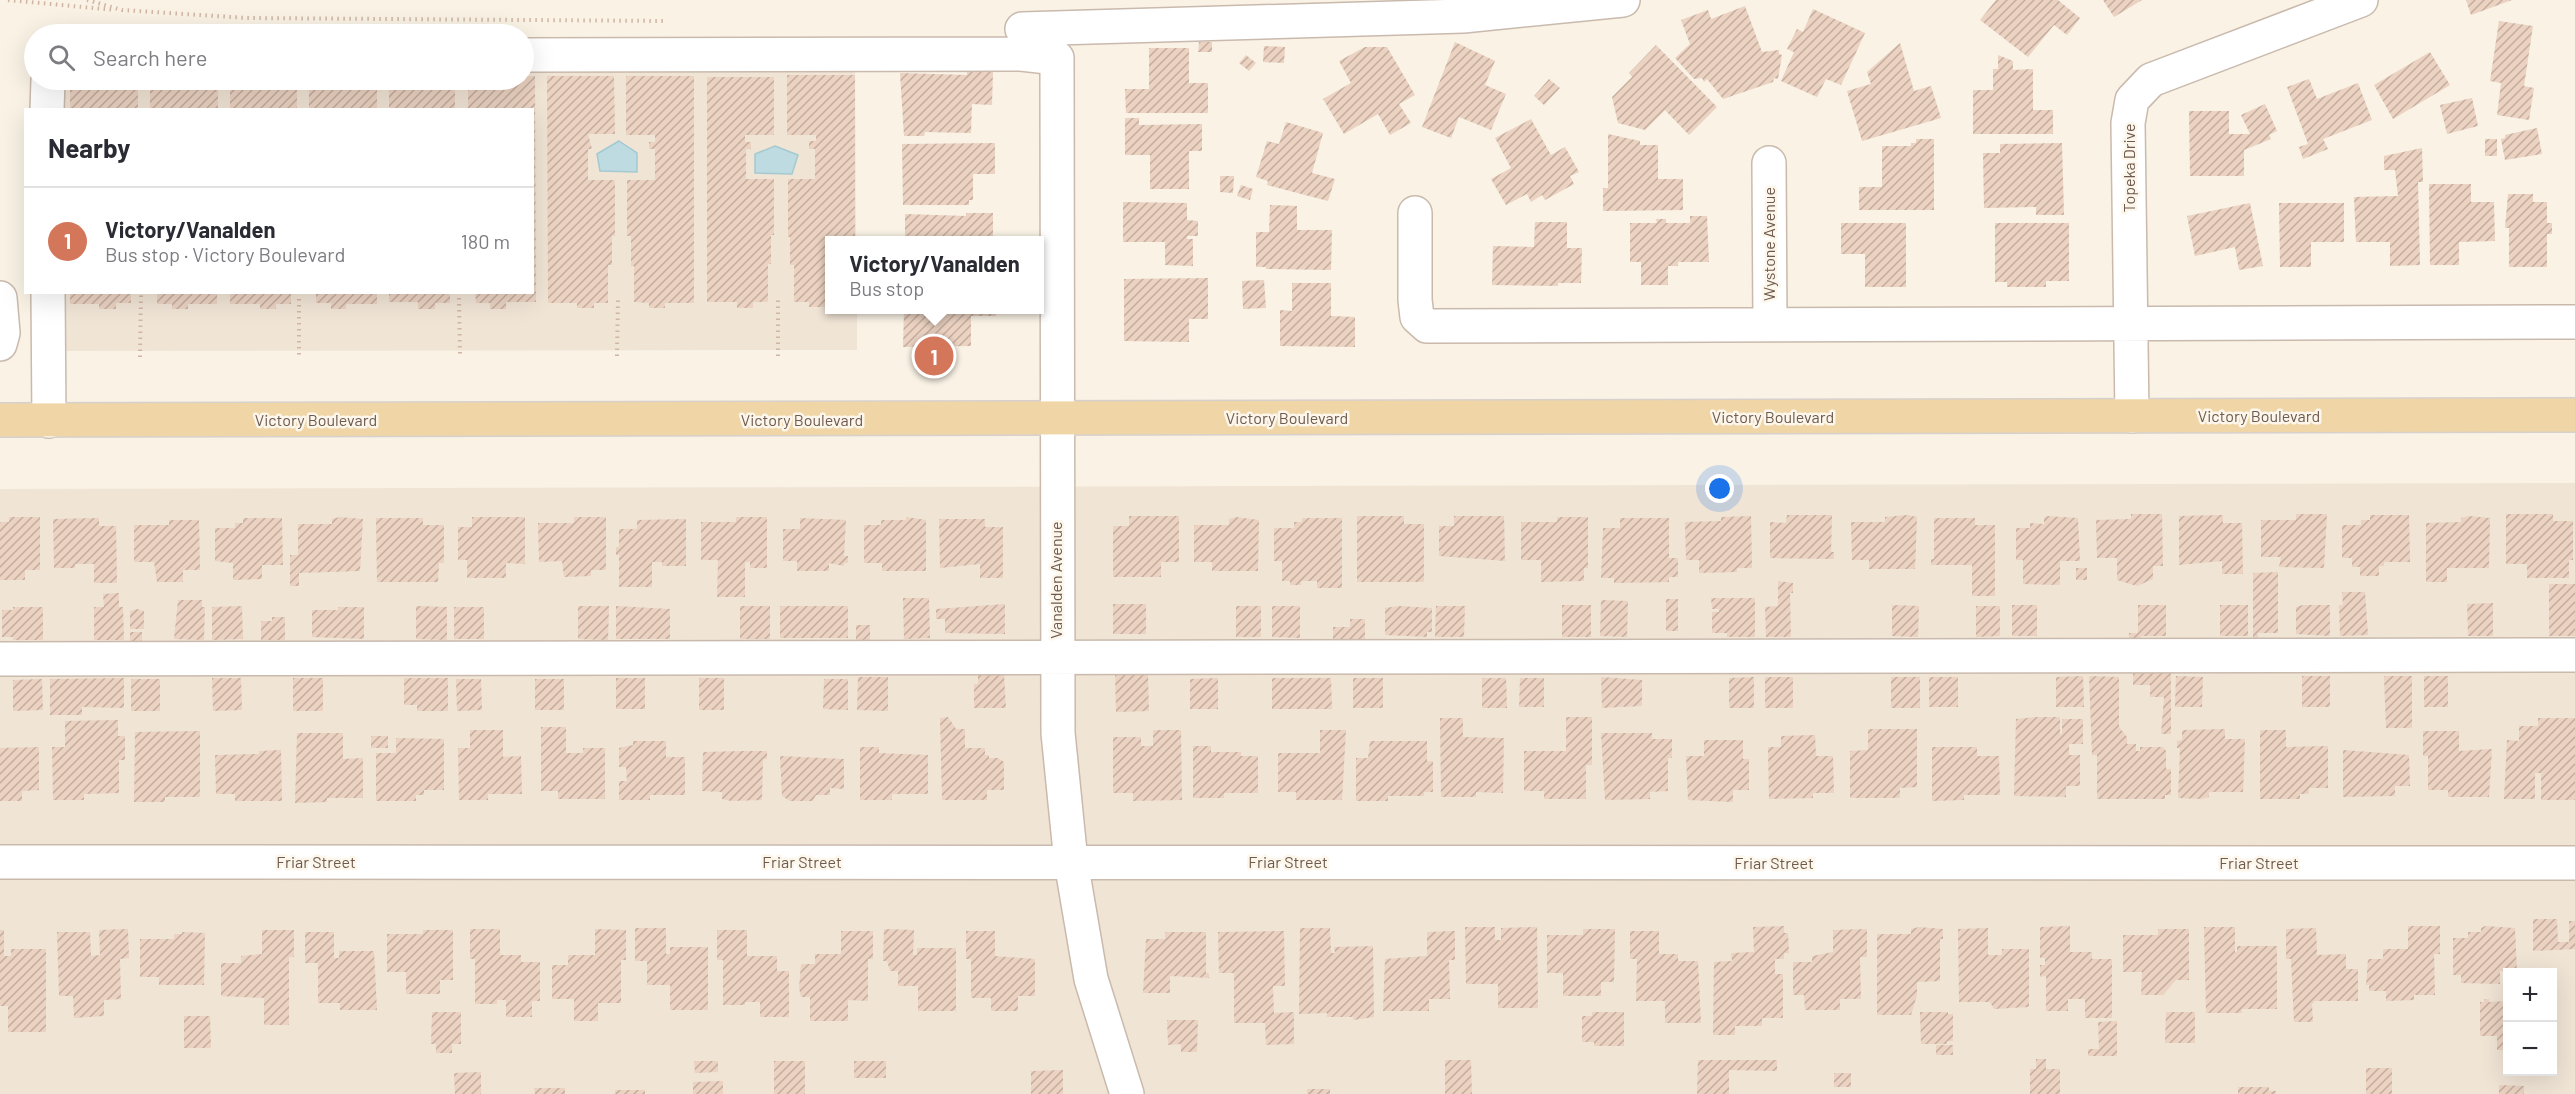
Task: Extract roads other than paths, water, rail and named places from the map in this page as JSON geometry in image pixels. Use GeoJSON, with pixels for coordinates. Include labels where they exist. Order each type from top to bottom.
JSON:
{"type":"FeatureCollection","features":[{"type":"Feature","properties":{"kind":"main road","name":"Victory Boulevard"},"geometry":{"type":"LineString","coordinates":[[0,420],[2575,415]]}},
{"type":"Feature","properties":{"kind":"street"},"geometry":{"type":"LineString","coordinates":[[1022,28],[1463,16],[1623,0]]}},
{"type":"Feature","properties":{"kind":"street","name":"Topeka Drive"},"geometry":{"type":"LineString","coordinates":[[2132,416],[2128,123],[2132,100],[2151,80],[2361,0]]}},
{"type":"Feature","properties":{"kind":"street","name":"Vanalden Avenue"},"geometry":{"type":"LineString","coordinates":[[534,55],[1021,54],[1057,58],[1058,734],[1071,862],[1091,979],[1127,1094]]}},
{"type":"Feature","properties":{"kind":"street"},"geometry":{"type":"LineString","coordinates":[[47,108],[48,90]]}},
{"type":"Feature","properties":{"kind":"street","name":"Wystone Avenue"},"geometry":{"type":"LineString","coordinates":[[1769,164],[1770,325]]}},
{"type":"Feature","properties":{"kind":"street"},"geometry":{"type":"LineString","coordinates":[[1415,213],[1417,317],[1427,326],[2575,322]]}},
{"type":"Feature","properties":{"kind":"street"},"geometry":{"type":"LineString","coordinates":[[48,294],[49,421]]}},
{"type":"Feature","properties":{"kind":"street"},"geometry":{"type":"LineString","coordinates":[[0,298],[3,333],[0,344]]}},
{"type":"Feature","properties":{"kind":"street"},"geometry":{"type":"LineString","coordinates":[[0,659],[2575,655]]}},
{"type":"Feature","properties":{"kind":"street","name":"Friar Street"},"geometry":{"type":"LineString","coordinates":[[0,862],[2575,863]]}},
{"type":"Feature","properties":{"kind":"water"},"geometry":{"type":"Polygon","coordinates":[[[619,141],[637,153],[637,172],[600,171],[597,154],[619,141]]]}},
{"type":"Feature","properties":{"kind":"water"},"geometry":{"type":"Polygon","coordinates":[[[775,146],[798,155],[792,174],[755,173],[755,154],[775,146]]]}},
{"type":"Feature","properties":{"kind":"place","name":"Victory/Vanalden"},"geometry":{"type":"Point","coordinates":[934,356]}}]}
